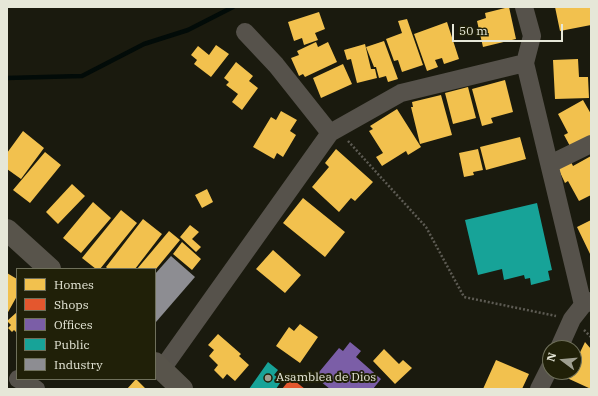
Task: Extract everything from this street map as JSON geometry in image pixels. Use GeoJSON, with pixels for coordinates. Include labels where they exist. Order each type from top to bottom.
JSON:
{"type":"FeatureCollection","features":[{"type":"Feature","properties":{"kind":"main road"},"geometry":{"type":"LineString","coordinates":[[7,230],[49,268]]}},
{"type":"Feature","properties":{"kind":"main road"},"geometry":{"type":"LineString","coordinates":[[159,366],[182,389]]}},
{"type":"Feature","properties":{"kind":"street"},"geometry":{"type":"LineString","coordinates":[[524,7],[532,36],[525,63],[587,303],[572,320],[563,340]]}},
{"type":"Feature","properties":{"kind":"street"},"geometry":{"type":"LineString","coordinates":[[245,32],[334,131]]}},
{"type":"Feature","properties":{"kind":"street"},"geometry":{"type":"LineString","coordinates":[[159,366],[334,131],[401,93],[525,63]]}},
{"type":"Feature","properties":{"kind":"street"},"geometry":{"type":"LineString","coordinates":[[550,164],[591,144]]}},
{"type":"Feature","properties":{"kind":"street"},"geometry":{"type":"LineString","coordinates":[[20,380],[36,389]]}},
{"type":"Feature","properties":{"kind":"street"},"geometry":{"type":"LineString","coordinates":[[539,389],[544,380]]}},
{"type":"Feature","properties":{"kind":"path"},"geometry":{"type":"LineString","coordinates":[[334,131],[426,226],[464,297],[572,320]]}},
{"type":"Feature","properties":{"kind":"building: Homes"},"geometry":{"type":"Polygon","coordinates":[[[509,7],[516,39],[483,47],[477,21],[486,18],[485,13],[509,7]]]}},
{"type":"Feature","properties":{"kind":"building: Homes"},"geometry":{"type":"Polygon","coordinates":[[[555,7],[590,7],[591,25],[560,31],[555,7]]]}},
{"type":"Feature","properties":{"kind":"building: Homes"},"geometry":{"type":"Polygon","coordinates":[[[319,12],[325,29],[315,33],[318,40],[304,45],[302,38],[294,41],[288,22],[319,12]]]}},
{"type":"Feature","properties":{"kind":"building: Homes"},"geometry":{"type":"Polygon","coordinates":[[[407,19],[423,65],[402,72],[398,60],[394,61],[386,39],[402,33],[398,21],[407,19]]]}},
{"type":"Feature","properties":{"kind":"building: Homes"},"geometry":{"type":"Polygon","coordinates":[[[447,22],[459,59],[444,64],[442,58],[435,60],[438,67],[427,71],[414,34],[447,22]]]}},
{"type":"Feature","properties":{"kind":"building: Homes"},"geometry":{"type":"Polygon","coordinates":[[[384,41],[398,79],[388,82],[386,76],[379,78],[376,67],[374,67],[366,47],[384,41]]]}},
{"type":"Feature","properties":{"kind":"building: Homes"},"geometry":{"type":"Polygon","coordinates":[[[316,42],[318,47],[328,42],[337,62],[305,77],[303,74],[299,76],[291,58],[299,55],[297,51],[316,42]]]}},
{"type":"Feature","properties":{"kind":"building: Homes"},"geometry":{"type":"Polygon","coordinates":[[[365,44],[371,69],[375,69],[377,78],[357,83],[351,59],[347,60],[344,50],[365,44]]]}},
{"type":"Feature","properties":{"kind":"building: Homes"},"geometry":{"type":"Polygon","coordinates":[[[216,45],[229,54],[211,77],[194,64],[197,60],[191,55],[198,46],[209,55],[216,45]]]}},
{"type":"Feature","properties":{"kind":"building: Homes"},"geometry":{"type":"Polygon","coordinates":[[[578,59],[579,77],[588,77],[589,98],[555,99],[553,60],[578,59]]]}},
{"type":"Feature","properties":{"kind":"building: Homes"},"geometry":{"type":"Polygon","coordinates":[[[236,62],[253,76],[249,81],[258,88],[242,110],[232,102],[238,94],[226,85],[229,82],[224,78],[236,62]]]}},
{"type":"Feature","properties":{"kind":"building: Homes"},"geometry":{"type":"Polygon","coordinates":[[[343,64],[352,84],[321,98],[313,78],[343,64]]]}},
{"type":"Feature","properties":{"kind":"building: Homes"},"geometry":{"type":"Polygon","coordinates":[[[505,80],[513,112],[491,118],[493,123],[482,126],[472,89],[505,80]]]}},
{"type":"Feature","properties":{"kind":"building: Homes"},"geometry":{"type":"Polygon","coordinates":[[[468,87],[476,118],[453,124],[445,93],[468,87]]]}},
{"type":"Feature","properties":{"kind":"building: Homes"},"geometry":{"type":"Polygon","coordinates":[[[441,95],[452,135],[420,144],[411,107],[413,107],[412,102],[441,95]]]}},
{"type":"Feature","properties":{"kind":"building: Homes"},"geometry":{"type":"Polygon","coordinates":[[[583,100],[591,114],[591,137],[571,148],[564,135],[568,133],[558,114],[583,100]]]}},
{"type":"Feature","properties":{"kind":"building: Homes"},"geometry":{"type":"Polygon","coordinates":[[[397,109],[421,147],[408,155],[406,151],[382,166],[376,157],[383,153],[369,131],[373,129],[370,126],[397,109]]]}},
{"type":"Feature","properties":{"kind":"building: Homes"},"geometry":{"type":"Polygon","coordinates":[[[281,111],[297,120],[290,131],[296,135],[283,157],[277,153],[274,159],[253,147],[271,117],[276,120],[281,111]]]}},
{"type":"Feature","properties":{"kind":"building: Homes"},"geometry":{"type":"Polygon","coordinates":[[[23,131],[44,148],[21,179],[7,169],[7,153],[23,131]]]}},
{"type":"Feature","properties":{"kind":"building: Homes"},"geometry":{"type":"Polygon","coordinates":[[[520,137],[526,159],[486,170],[480,147],[520,137]]]}},
{"type":"Feature","properties":{"kind":"building: Homes"},"geometry":{"type":"Polygon","coordinates":[[[336,149],[373,182],[355,201],[351,198],[339,212],[312,187],[329,167],[325,163],[336,149]]]}},
{"type":"Feature","properties":{"kind":"building: Homes"},"geometry":{"type":"Polygon","coordinates":[[[478,149],[483,170],[473,172],[474,175],[464,177],[459,153],[478,149]]]}},
{"type":"Feature","properties":{"kind":"building: Homes"},"geometry":{"type":"Polygon","coordinates":[[[45,152],[61,165],[30,203],[13,190],[45,152]]]}},
{"type":"Feature","properties":{"kind":"building: Homes"},"geometry":{"type":"Polygon","coordinates":[[[591,156],[591,195],[579,201],[568,181],[565,183],[558,168],[571,162],[573,166],[591,156]]]}},
{"type":"Feature","properties":{"kind":"building: Homes"},"geometry":{"type":"Polygon","coordinates":[[[72,184],[85,196],[58,224],[46,212],[72,184]]]}},
{"type":"Feature","properties":{"kind":"building: Homes"},"geometry":{"type":"Polygon","coordinates":[[[207,189],[213,202],[202,208],[195,195],[207,189]]]}},
{"type":"Feature","properties":{"kind":"building: Homes"},"geometry":{"type":"Polygon","coordinates":[[[303,198],[345,232],[325,257],[283,223],[303,198]]]}},
{"type":"Feature","properties":{"kind":"building: Homes"},"geometry":{"type":"Polygon","coordinates":[[[93,202],[111,218],[81,253],[63,238],[93,202]]]}},
{"type":"Feature","properties":{"kind":"building: Homes"},"geometry":{"type":"Polygon","coordinates":[[[121,210],[137,223],[101,268],[95,268],[82,258],[121,210]]]}},
{"type":"Feature","properties":{"kind":"building: Homes"},"geometry":{"type":"Polygon","coordinates":[[[143,219],[162,234],[136,268],[106,267],[143,219]]]}},
{"type":"Feature","properties":{"kind":"building: Homes"},"geometry":{"type":"Polygon","coordinates":[[[591,220],[591,256],[577,227],[591,220]]]}},
{"type":"Feature","properties":{"kind":"building: Homes"},"geometry":{"type":"Polygon","coordinates":[[[190,225],[199,232],[192,239],[201,247],[196,252],[180,237],[190,225]]]}},
{"type":"Feature","properties":{"kind":"building: Homes"},"geometry":{"type":"Polygon","coordinates":[[[169,231],[180,240],[156,269],[138,268],[169,231]]]}},
{"type":"Feature","properties":{"kind":"building: Homes"},"geometry":{"type":"Polygon","coordinates":[[[182,242],[201,259],[192,270],[173,254],[182,242]]]}},
{"type":"Feature","properties":{"kind":"building: Homes"},"geometry":{"type":"Polygon","coordinates":[[[273,250],[301,275],[285,293],[256,269],[273,250]]]}},
{"type":"Feature","properties":{"kind":"building: Homes"},"geometry":{"type":"Polygon","coordinates":[[[7,273],[16,278],[16,298],[7,314],[7,273]]]}},
{"type":"Feature","properties":{"kind":"building: Homes"},"geometry":{"type":"Polygon","coordinates":[[[16,313],[16,332],[14,330],[12,332],[8,328],[11,325],[7,321],[16,313]]]}},
{"type":"Feature","properties":{"kind":"building: Homes"},"geometry":{"type":"Polygon","coordinates":[[[300,324],[318,337],[300,363],[276,346],[289,327],[294,331],[300,324]]]}},
{"type":"Feature","properties":{"kind":"building: Homes"},"geometry":{"type":"Polygon","coordinates":[[[218,334],[241,354],[239,356],[249,365],[235,381],[227,374],[223,379],[214,370],[218,365],[209,356],[214,350],[208,345],[218,334]]]}},
{"type":"Feature","properties":{"kind":"building: Homes"},"geometry":{"type":"Polygon","coordinates":[[[585,342],[591,349],[591,389],[571,380],[582,380],[582,348],[585,342]]]}},
{"type":"Feature","properties":{"kind":"building: Homes"},"geometry":{"type":"Polygon","coordinates":[[[384,349],[399,364],[403,360],[412,368],[395,384],[373,361],[384,349]]]}},
{"type":"Feature","properties":{"kind":"building: Homes"},"geometry":{"type":"Polygon","coordinates":[[[496,360],[529,374],[522,389],[483,389],[496,360]]]}},
{"type":"Feature","properties":{"kind":"building: Homes"},"geometry":{"type":"Polygon","coordinates":[[[135,380],[145,388],[144,389],[127,389],[135,380]]]}},
{"type":"Feature","properties":{"kind":"building: Shops"},"geometry":{"type":"Polygon","coordinates":[[[291,378],[305,389],[282,389],[291,378]]]}},
{"type":"Feature","properties":{"kind":"building: Offices"},"geometry":{"type":"Polygon","coordinates":[[[350,342],[361,351],[356,357],[381,379],[373,389],[330,389],[315,377],[339,348],[343,351],[350,342]]]}},
{"type":"Feature","properties":{"kind":"building: Public"},"geometry":{"type":"Polygon","coordinates":[[[537,203],[552,270],[548,271],[550,280],[531,285],[530,278],[525,279],[524,275],[504,280],[502,269],[478,275],[465,220],[537,203]]]}},
{"type":"Feature","properties":{"kind":"building: Public","name":"Asamblea de Dios"},"geometry":{"type":"Polygon","coordinates":[[[268,362],[278,370],[274,375],[282,380],[276,389],[249,389],[268,362]]]}},
{"type":"Feature","properties":{"kind":"building: Industry"},"geometry":{"type":"Polygon","coordinates":[[[171,256],[195,277],[156,322],[156,273],[171,256]]]}},
{"type":"Feature","properties":{"kind":"waterway"},"geometry":{"type":"LineString","coordinates":[[7,78],[82,76],[144,44],[188,30],[233,7]]}},
{"type":"Feature","properties":{"kind":"place","name":"Asamblea de Dios"},"geometry":{"type":"Point","coordinates":[268,378]}}]}
